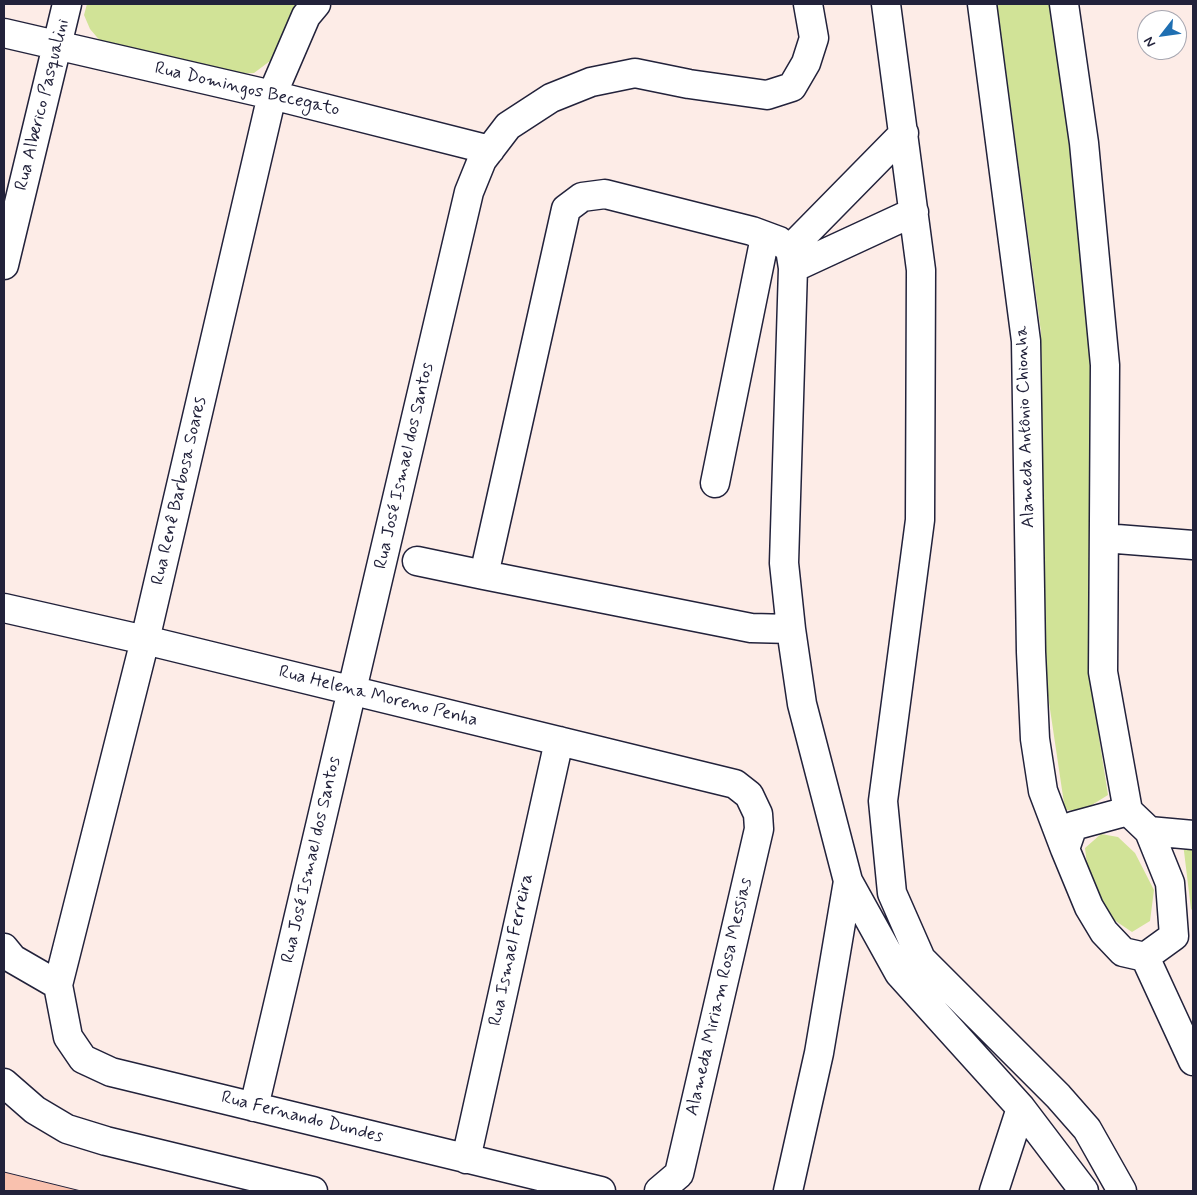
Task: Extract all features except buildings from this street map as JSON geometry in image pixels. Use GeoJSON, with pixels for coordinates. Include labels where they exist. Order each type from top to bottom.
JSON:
{"type":"FeatureCollection","features":[{"type":"Feature","properties":{"kind":"street","name":"Rua Alberico Pasqualini"},"geometry":{"type":"LineString","coordinates":[[5,257],[67,4]]}},
{"type":"Feature","properties":{"kind":"street","name":"Rua Renê Barbosa Soares"},"geometry":{"type":"LineString","coordinates":[[58,985],[145,640],[272,95],[306,16],[316,4]]}},
{"type":"Feature","properties":{"kind":"street","name":"Rua José Ismael dos Santos"},"geometry":{"type":"LineString","coordinates":[[254,1107],[469,192],[482,160],[508,126],[551,98],[591,82],[635,73],[689,84],[767,95],[792,86],[806,63],[814,38],[808,4]]}},
{"type":"Feature","properties":{"kind":"street"},"geometry":{"type":"LineString","coordinates":[[886,4],[921,270],[920,520],[883,801],[892,892],[921,959],[1058,1096],[1086,1129],[1122,1191]]}},
{"type":"Feature","properties":{"kind":"street","name":"Alameda Antônio Chionha"},"geometry":{"type":"LineString","coordinates":[[982,4],[1026,341],[1034,739],[1043,791],[1089,907],[1104,932],[1123,952],[1145,957]]}},
{"type":"Feature","properties":{"kind":"street"},"geometry":{"type":"LineString","coordinates":[[1064,4],[1084,143],[1105,365],[1103,672],[1128,811],[1149,830],[1170,882],[1184,937],[1145,957],[1193,1061]]}},
{"type":"Feature","properties":{"kind":"street","name":"Rua Domingos Becegato"},"geometry":{"type":"LineString","coordinates":[[4,34],[272,95],[490,150]]}},
{"type":"Feature","properties":{"kind":"street"},"geometry":{"type":"LineString","coordinates":[[791,258],[904,133]]}},
{"type":"Feature","properties":{"kind":"street"},"geometry":{"type":"LineString","coordinates":[[484,575],[566,209],[582,197],[605,194],[752,231],[779,242],[791,258],[784,563],[790,629],[802,704],[848,882],[899,973],[1021,1108],[1084,1191]]}},
{"type":"Feature","properties":{"kind":"street"},"geometry":{"type":"LineString","coordinates":[[791,258],[914,212]]}},
{"type":"Feature","properties":{"kind":"street"},"geometry":{"type":"LineString","coordinates":[[715,484],[765,237]]}},
{"type":"Feature","properties":{"kind":"street"},"geometry":{"type":"LineString","coordinates":[[1104,538],[1193,544]]}},
{"type":"Feature","properties":{"kind":"street"},"geometry":{"type":"LineString","coordinates":[[417,561],[751,628],[790,629]]}},
{"type":"Feature","properties":{"kind":"street","name":"Rua Helena Moreno Penha"},"geometry":{"type":"LineString","coordinates":[[4,608],[145,640],[735,784],[749,796]]}},
{"type":"Feature","properties":{"kind":"street","name":"Rua Ismael Ferreira"},"geometry":{"type":"LineString","coordinates":[[466,1159],[559,741]]}},
{"type":"Feature","properties":{"kind":"street","name":"Alameda Miriam Rosa Messias"},"geometry":{"type":"LineString","coordinates":[[659,1191],[678,1174],[759,829],[758,814],[749,796]]}},
{"type":"Feature","properties":{"kind":"street"},"geometry":{"type":"LineString","coordinates":[[1065,849],[1073,826],[1128,811]]}},
{"type":"Feature","properties":{"kind":"street"},"geometry":{"type":"LineString","coordinates":[[1149,830],[1193,835]]}},
{"type":"Feature","properties":{"kind":"street"},"geometry":{"type":"LineString","coordinates":[[788,1191],[819,1053],[848,882]]}},
{"type":"Feature","properties":{"kind":"street"},"geometry":{"type":"LineString","coordinates":[[4,948],[13,959],[58,985]]}},
{"type":"Feature","properties":{"kind":"street","name":"Rua Fernando Dundes"},"geometry":{"type":"LineString","coordinates":[[58,985],[68,1037],[83,1059],[112,1072],[601,1191]]}},
{"type":"Feature","properties":{"kind":"street"},"geometry":{"type":"LineString","coordinates":[[4,1083],[35,1110],[67,1128],[106,1141],[313,1191]]}},
{"type":"Feature","properties":{"kind":"street"},"geometry":{"type":"LineString","coordinates":[[994,1191],[1021,1108]]}},
{"type":"Feature","properties":{"kind":"green space"},"geometry":{"type":"Polygon","coordinates":[[[87,4],[302,4],[288,24],[270,61],[254,73],[237,74],[102,43],[90,29],[84,15],[87,4]]]}},
{"type":"Feature","properties":{"kind":"green space"},"geometry":{"type":"Polygon","coordinates":[[[997,4],[1049,4],[1074,147],[1091,369],[1088,667],[1108,795],[1082,811],[1065,810],[1043,662],[1041,332],[997,4]]]}},
{"type":"Feature","properties":{"kind":"green space"},"geometry":{"type":"Polygon","coordinates":[[[1101,834],[1118,837],[1135,853],[1154,890],[1150,921],[1132,932],[1108,916],[1089,881],[1085,848],[1101,834]]]}},
{"type":"Feature","properties":{"kind":"green space"},"geometry":{"type":"Polygon","coordinates":[[[1183,843],[1193,843],[1193,911],[1191,909],[1183,843]]]}}]}
